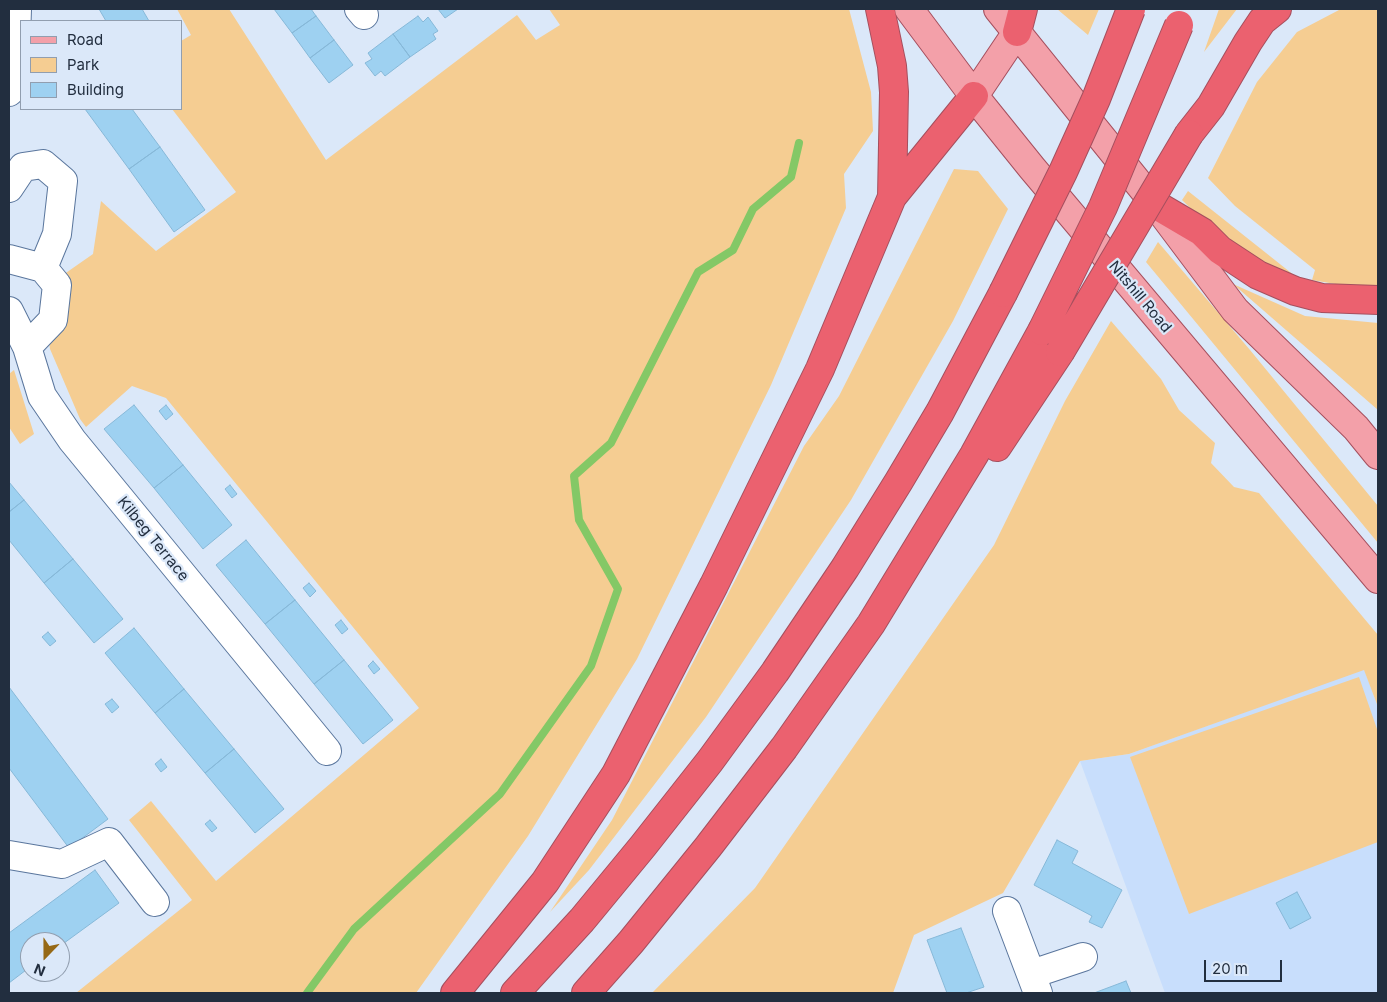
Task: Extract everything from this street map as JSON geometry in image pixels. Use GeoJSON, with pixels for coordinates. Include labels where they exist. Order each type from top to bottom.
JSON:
{"type":"FeatureCollection","features":[{"type":"Feature","properties":{"kind":"highway"},"geometry":{"type":"LineString","coordinates":[[880,9],[892,66],[894,92],[892,197]]}},
{"type":"Feature","properties":{"kind":"highway"},"geometry":{"type":"LineString","coordinates":[[515,993],[582,920],[710,761],[845,568],[899,482],[940,412],[1003,294],[1063,172],[1096,99],[1131,9]]}},
{"type":"Feature","properties":{"kind":"highway"},"geometry":{"type":"LineString","coordinates":[[1189,134],[1196,97],[1203,83],[1222,48],[1252,9]]}},
{"type":"Feature","properties":{"kind":"highway"},"geometry":{"type":"LineString","coordinates":[[586,993],[631,942],[708,847],[784,748],[975,480],[1060,352],[1189,134],[1211,106],[1262,21],[1277,9]]}},
{"type":"Feature","properties":{"kind":"highway"},"geometry":{"type":"LineString","coordinates":[[871,624],[974,455],[1042,331],[1103,207],[1182,17]]}},
{"type":"Feature","properties":{"kind":"highway"},"geometry":{"type":"LineString","coordinates":[[455,993],[545,882],[616,774],[642,728],[820,369],[892,197],[974,96]]}},
{"type":"Feature","properties":{"kind":"highway"},"geometry":{"type":"LineString","coordinates":[[1156,205],[1202,232],[1220,250],[1258,275],[1295,291],[1322,298],[1378,300]]}},
{"type":"Feature","properties":{"kind":"main road","name":"Nitshill Road"},"geometry":{"type":"LineString","coordinates":[[909,9],[974,96],[1378,579]]}},
{"type":"Feature","properties":{"kind":"main road"},"geometry":{"type":"LineString","coordinates":[[998,9],[1020,20],[1235,310],[1356,428],[1378,455]]}},
{"type":"Feature","properties":{"kind":"main road"},"geometry":{"type":"LineString","coordinates":[[974,96],[1020,20]]}},
{"type":"Feature","properties":{"kind":"street"},"geometry":{"type":"LineString","coordinates":[[9,92],[15,70],[14,26]]}},
{"type":"Feature","properties":{"kind":"street"},"geometry":{"type":"LineString","coordinates":[[9,188],[22,168],[43,164],[63,181],[57,234],[43,268]]}},
{"type":"Feature","properties":{"kind":"street"},"geometry":{"type":"LineString","coordinates":[[9,260],[43,268],[57,285],[53,320],[27,347]]}},
{"type":"Feature","properties":{"kind":"street","name":"Kilbeg Terrace"},"geometry":{"type":"LineString","coordinates":[[9,310],[27,347],[42,396],[72,440],[327,750]]}},
{"type":"Feature","properties":{"kind":"street"},"geometry":{"type":"LineString","coordinates":[[9,864],[9,854],[62,864],[109,842],[155,902]]}},
{"type":"Feature","properties":{"kind":"street"},"geometry":{"type":"LineString","coordinates":[[1007,911],[1035,984],[1083,957]]}},
{"type":"Feature","properties":{"kind":"shaded area"},"geometry":{"type":"Polygon","coordinates":[[[1364,669],[1378,707],[1378,993],[1165,993],[1080,761],[1129,754],[1364,669]]]}},
{"type":"Feature","properties":{"kind":"green space"},"geometry":{"type":"Polygon","coordinates":[[[177,9],[229,9],[326,160],[517,15],[536,40],[560,25],[549,9],[849,9],[871,92],[873,131],[844,174],[846,208],[771,385],[637,659],[528,836],[416,993],[76,993],[192,900],[129,820],[151,801],[216,881],[419,708],[166,398],[132,386],[86,427],[80,419],[50,349],[49,342],[60,277],[93,254],[101,201],[156,251],[236,192],[173,110],[182,110],[182,40],[191,35],[177,9]]]}},
{"type":"Feature","properties":{"kind":"green space"},"geometry":{"type":"Polygon","coordinates":[[[1057,9],[1099,9],[1088,35],[1057,9]]]}},
{"type":"Feature","properties":{"kind":"green space"},"geometry":{"type":"Polygon","coordinates":[[[1219,9],[1237,9],[1204,52],[1219,9]]]}},
{"type":"Feature","properties":{"kind":"green space"},"geometry":{"type":"Polygon","coordinates":[[[1378,9],[1378,290],[1376,291],[1312,280],[1315,270],[1235,206],[1208,178],[1257,82],[1297,32],[1339,10],[1378,9]]]}},
{"type":"Feature","properties":{"kind":"green space"},"geometry":{"type":"Polygon","coordinates":[[[954,169],[978,171],[1008,209],[953,321],[851,500],[706,717],[589,870],[550,912],[612,820],[804,446],[839,396],[954,169]]]}},
{"type":"Feature","properties":{"kind":"green space"},"geometry":{"type":"Polygon","coordinates":[[[1188,191],[1295,276],[1273,268],[1225,242],[1182,200],[1188,191]]]}},
{"type":"Feature","properties":{"kind":"green space"},"geometry":{"type":"Polygon","coordinates":[[[1158,242],[1250,350],[1378,506],[1378,543],[1146,262],[1158,242]]]}},
{"type":"Feature","properties":{"kind":"green space"},"geometry":{"type":"Polygon","coordinates":[[[1233,284],[1305,316],[1378,323],[1378,410],[1233,284]]]}},
{"type":"Feature","properties":{"kind":"green space"},"geometry":{"type":"Polygon","coordinates":[[[1111,321],[1161,379],[1179,410],[1215,443],[1211,463],[1234,487],[1259,493],[1378,635],[1378,707],[1364,670],[1129,754],[1080,761],[1003,893],[914,935],[893,993],[652,993],[755,888],[994,545],[1065,401],[1111,321]]]}},
{"type":"Feature","properties":{"kind":"green space"},"geometry":{"type":"Polygon","coordinates":[[[14,370],[34,434],[20,444],[9,427],[9,374],[14,370]]]}},
{"type":"Feature","properties":{"kind":"green space"},"geometry":{"type":"Polygon","coordinates":[[[1359,677],[1378,732],[1378,842],[1189,914],[1130,757],[1359,677]]]}},
{"type":"Feature","properties":{"kind":"building"},"geometry":{"type":"Polygon","coordinates":[[[99,9],[142,9],[148,20],[105,20],[99,9]]]}},
{"type":"Feature","properties":{"kind":"building"},"geometry":{"type":"Polygon","coordinates":[[[274,9],[311,9],[316,16],[292,33],[274,9]]]}},
{"type":"Feature","properties":{"kind":"building"},"geometry":{"type":"Polygon","coordinates":[[[438,9],[458,9],[445,18],[438,9]]]}},
{"type":"Feature","properties":{"kind":"building"},"geometry":{"type":"Polygon","coordinates":[[[316,16],[334,40],[310,58],[292,33],[316,16]]]}},
{"type":"Feature","properties":{"kind":"building"},"geometry":{"type":"Polygon","coordinates":[[[418,16],[423,22],[428,17],[438,31],[433,34],[436,39],[410,57],[393,34],[418,16]]]}},
{"type":"Feature","properties":{"kind":"building"},"geometry":{"type":"Polygon","coordinates":[[[393,34],[410,57],[385,76],[381,71],[375,76],[365,63],[372,59],[368,53],[393,34]]]}},
{"type":"Feature","properties":{"kind":"building"},"geometry":{"type":"Polygon","coordinates":[[[334,40],[353,65],[329,83],[310,58],[334,40]]]}},
{"type":"Feature","properties":{"kind":"building"},"geometry":{"type":"Polygon","coordinates":[[[86,110],[133,110],[160,147],[129,169],[86,110]]]}},
{"type":"Feature","properties":{"kind":"building"},"geometry":{"type":"Polygon","coordinates":[[[160,147],[205,210],[174,232],[129,169],[160,147]]]}},
{"type":"Feature","properties":{"kind":"building"},"geometry":{"type":"Polygon","coordinates":[[[134,405],[183,465],[154,488],[104,429],[134,405]]]}},
{"type":"Feature","properties":{"kind":"building"},"geometry":{"type":"Polygon","coordinates":[[[166,405],[173,414],[166,420],[159,411],[166,405]]]}},
{"type":"Feature","properties":{"kind":"building"},"geometry":{"type":"Polygon","coordinates":[[[183,465],[232,525],[203,549],[154,488],[183,465]]]}},
{"type":"Feature","properties":{"kind":"building"},"geometry":{"type":"Polygon","coordinates":[[[9,482],[24,500],[9,512],[9,482]]]}},
{"type":"Feature","properties":{"kind":"building"},"geometry":{"type":"Polygon","coordinates":[[[230,485],[237,494],[232,498],[225,489],[230,485]]]}},
{"type":"Feature","properties":{"kind":"building"},"geometry":{"type":"Polygon","coordinates":[[[24,500],[73,559],[44,583],[9,540],[9,512],[24,500]]]}},
{"type":"Feature","properties":{"kind":"building"},"geometry":{"type":"Polygon","coordinates":[[[246,540],[295,600],[265,624],[216,565],[246,540]]]}},
{"type":"Feature","properties":{"kind":"building"},"geometry":{"type":"Polygon","coordinates":[[[73,559],[123,619],[94,643],[44,583],[73,559]]]}},
{"type":"Feature","properties":{"kind":"building"},"geometry":{"type":"Polygon","coordinates":[[[309,583],[316,591],[310,597],[303,588],[309,583]]]}},
{"type":"Feature","properties":{"kind":"building"},"geometry":{"type":"Polygon","coordinates":[[[295,600],[344,660],[314,684],[265,624],[295,600]]]}},
{"type":"Feature","properties":{"kind":"building"},"geometry":{"type":"Polygon","coordinates":[[[341,620],[348,629],[342,634],[335,625],[341,620]]]}},
{"type":"Feature","properties":{"kind":"building"},"geometry":{"type":"Polygon","coordinates":[[[134,628],[184,689],[155,713],[105,653],[134,628]]]}},
{"type":"Feature","properties":{"kind":"building"},"geometry":{"type":"Polygon","coordinates":[[[48,632],[56,641],[50,646],[42,637],[48,632]]]}},
{"type":"Feature","properties":{"kind":"building"},"geometry":{"type":"Polygon","coordinates":[[[344,660],[393,720],[363,744],[314,684],[344,660]]]}},
{"type":"Feature","properties":{"kind":"building"},"geometry":{"type":"Polygon","coordinates":[[[373,661],[380,669],[374,674],[368,666],[373,661]]]}},
{"type":"Feature","properties":{"kind":"building"},"geometry":{"type":"Polygon","coordinates":[[[9,687],[108,819],[69,848],[9,768],[9,687]]]}},
{"type":"Feature","properties":{"kind":"building"},"geometry":{"type":"Polygon","coordinates":[[[184,689],[234,749],[205,773],[155,713],[184,689]]]}},
{"type":"Feature","properties":{"kind":"building"},"geometry":{"type":"Polygon","coordinates":[[[112,699],[119,707],[112,713],[105,704],[112,699]]]}},
{"type":"Feature","properties":{"kind":"building"},"geometry":{"type":"Polygon","coordinates":[[[234,749],[284,809],[255,833],[205,773],[234,749]]]}},
{"type":"Feature","properties":{"kind":"building"},"geometry":{"type":"Polygon","coordinates":[[[161,759],[167,767],[161,772],[155,764],[161,759]]]}},
{"type":"Feature","properties":{"kind":"building"},"geometry":{"type":"Polygon","coordinates":[[[210,820],[217,828],[212,832],[205,824],[210,820]]]}},
{"type":"Feature","properties":{"kind":"building"},"geometry":{"type":"Polygon","coordinates":[[[1057,840],[1078,851],[1072,863],[1122,890],[1102,928],[1089,922],[1092,916],[1034,885],[1057,840]]]}},
{"type":"Feature","properties":{"kind":"building"},"geometry":{"type":"Polygon","coordinates":[[[95,870],[119,903],[70,939],[70,932],[20,932],[20,975],[9,983],[9,933],[95,870]]]}},
{"type":"Feature","properties":{"kind":"building"},"geometry":{"type":"Polygon","coordinates":[[[1297,892],[1311,918],[1290,929],[1276,903],[1297,892]]]}},
{"type":"Feature","properties":{"kind":"building"},"geometry":{"type":"Polygon","coordinates":[[[961,928],[984,987],[966,993],[947,993],[927,940],[961,928]]]}},
{"type":"Feature","properties":{"kind":"building"},"geometry":{"type":"Polygon","coordinates":[[[1126,981],[1131,993],[1094,993],[1126,981]]]}},
{"type":"Feature","properties":{"kind":"waterway"},"geometry":{"type":"LineString","coordinates":[[307,993],[354,929],[500,794],[591,666],[618,589],[579,520],[574,476],[611,443],[698,272],[733,250],[753,209],[791,177],[799,143]]}}]}
